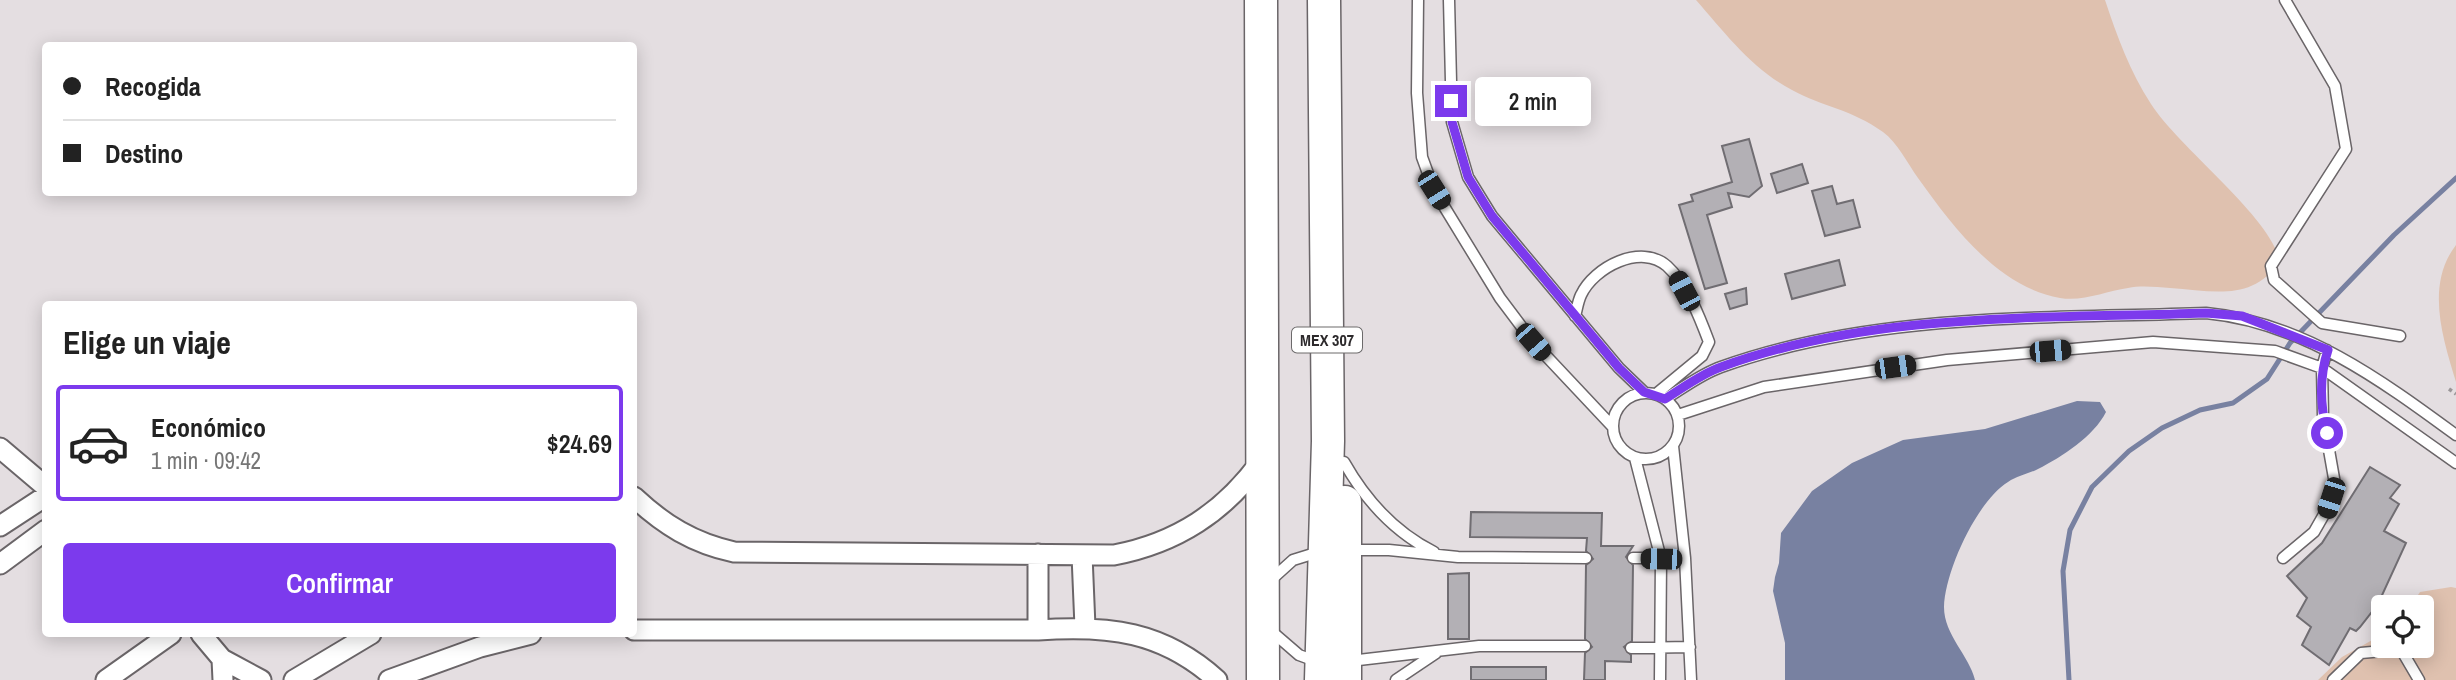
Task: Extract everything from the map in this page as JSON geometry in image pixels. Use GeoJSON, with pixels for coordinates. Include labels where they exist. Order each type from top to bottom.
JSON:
{"type":"FeatureCollection","features":[{"type":"Feature","properties":{"kind":"highway"},"geometry":{"type":"LineString","coordinates":[[1261,0],[1263,680]]}},
{"type":"Feature","properties":{"kind":"highway","name":"MEX 307"},"geometry":{"type":"LineString","coordinates":[[1324,0],[1328,442],[1334,551]]}},
{"type":"Feature","properties":{"kind":"highway"},"geometry":{"type":"LineString","coordinates":[[1333,671],[1334,551],[1345,462],[1341,0]]}},
{"type":"Feature","properties":{"kind":"street"},"geometry":{"type":"LineString","coordinates":[[0,448],[42,484]]}},
{"type":"Feature","properties":{"kind":"street"},"geometry":{"type":"LineString","coordinates":[[637,499],[676,531],[695,541],[734,552],[1082,555],[1125,553],[1175,537],[1213,513],[1231,497],[1262,460]]}},
{"type":"Feature","properties":{"kind":"street"},"geometry":{"type":"LineString","coordinates":[[0,526],[42,499]]}},
{"type":"Feature","properties":{"kind":"street"},"geometry":{"type":"LineString","coordinates":[[0,564],[42,533]]}},
{"type":"Feature","properties":{"kind":"street"},"geometry":{"type":"LineString","coordinates":[[1038,554],[1038,630]]}},
{"type":"Feature","properties":{"kind":"street"},"geometry":{"type":"LineString","coordinates":[[1082,555],[1085,627]]}},
{"type":"Feature","properties":{"kind":"street"},"geometry":{"type":"LineString","coordinates":[[637,630],[1038,630],[1085,627],[1118,630],[1160,643],[1199,665],[1217,680]]}},
{"type":"Feature","properties":{"kind":"street"},"geometry":{"type":"LineString","coordinates":[[106,680],[167,637]]}},
{"type":"Feature","properties":{"kind":"street"},"geometry":{"type":"LineString","coordinates":[[204,637],[222,659],[261,680]]}},
{"type":"Feature","properties":{"kind":"street"},"geometry":{"type":"LineString","coordinates":[[294,680],[366,637]]}},
{"type":"Feature","properties":{"kind":"street"},"geometry":{"type":"LineString","coordinates":[[389,680],[469,650],[519,637]]}},
{"type":"Feature","properties":{"kind":"street"},"geometry":{"type":"LineString","coordinates":[[222,659],[223,680]]}},
{"type":"Feature","properties":{"kind":"lane"},"geometry":{"type":"LineString","coordinates":[[1418,0],[1417,93],[1422,157],[1434,190],[1500,298],[1533,342],[1612,426],[1618,446],[1635,458],[1656,458],[1672,446]]}},
{"type":"Feature","properties":{"kind":"lane"},"geometry":{"type":"LineString","coordinates":[[1449,0],[1452,122],[1468,177],[1492,216],[1575,316],[1644,392]]}},
{"type":"Feature","properties":{"kind":"lane"},"geometry":{"type":"LineString","coordinates":[[2285,0],[2335,86],[2346,149],[2271,266],[2274,280],[2322,323],[2400,336]]}},
{"type":"Feature","properties":{"kind":"lane"},"geometry":{"type":"LineString","coordinates":[[1575,316],[1581,293],[1598,273],[1621,260],[1645,256],[1665,264],[1677,278],[1709,342],[1702,356],[1660,396]]}},
{"type":"Feature","properties":{"kind":"lane"},"geometry":{"type":"LineString","coordinates":[[1660,396],[1718,368],[1804,343],[1890,330],[1981,321],[2206,313],[2242,316],[2328,350],[2374,375],[2456,435]]}},
{"type":"Feature","properties":{"kind":"lane"},"geometry":{"type":"LineString","coordinates":[[1678,415],[1764,387],[1947,359],[2153,342],[2275,351],[2292,356],[2322,368],[2456,463]]}},
{"type":"Feature","properties":{"kind":"lane"},"geometry":{"type":"LineString","coordinates":[[2283,558],[2314,532],[2326,511],[2335,484],[2323,416],[2322,368],[2328,350]]}},
{"type":"Feature","properties":{"kind":"lane"},"geometry":{"type":"LineString","coordinates":[[1612,426],[1618,407],[1634,394],[1644,392],[1660,396],[1678,415],[1679,426],[1672,446],[1685,558],[1690,680]]}},
{"type":"Feature","properties":{"kind":"lane"},"geometry":{"type":"LineString","coordinates":[[1635,458],[1661,559],[1658,649],[1660,680]]}},
{"type":"Feature","properties":{"kind":"lane"},"geometry":{"type":"LineString","coordinates":[[1345,462],[1361,490],[1382,515],[1409,538],[1440,555]]}},
{"type":"Feature","properties":{"kind":"lane"},"geometry":{"type":"LineString","coordinates":[[1263,590],[1278,571],[1293,561],[1334,551],[1586,558]]}},
{"type":"Feature","properties":{"kind":"lane"},"geometry":{"type":"LineString","coordinates":[[1633,558],[1685,558]]}},
{"type":"Feature","properties":{"kind":"lane"},"geometry":{"type":"LineString","coordinates":[[1263,622],[1299,655],[1333,671],[1442,649],[1585,646]]}},
{"type":"Feature","properties":{"kind":"lane"},"geometry":{"type":"LineString","coordinates":[[1632,648],[1690,647]]}},
{"type":"Feature","properties":{"kind":"lane"},"geometry":{"type":"LineString","coordinates":[[1396,680],[1442,649]]}},
{"type":"Feature","properties":{"kind":"lane"},"geometry":{"type":"LineString","coordinates":[[2333,680],[2361,653],[2371,651]]}},
{"type":"Feature","properties":{"kind":"lane"},"geometry":{"type":"LineString","coordinates":[[2406,658],[2419,680]]}},
{"type":"Feature","properties":{"kind":"path"},"geometry":{"type":"LineString","coordinates":[[2449,389],[2456,394]]}},
{"type":"Feature","properties":{"kind":"shaded area"},"geometry":{"type":"Polygon","coordinates":[[[1696,0],[2105,0],[2130,67],[2151,104],[2182,141],[2242,203],[2273,243],[2280,261],[2257,283],[2231,291],[2138,287],[2069,299],[2038,292],[1997,268],[1962,235],[1888,136],[1860,118],[1803,96],[1764,72],[1740,50],[1696,0]]]}},
{"type":"Feature","properties":{"kind":"shaded area"},"geometry":{"type":"Polygon","coordinates":[[[2456,245],[2456,382],[2442,330],[2439,295],[2441,277],[2456,245]]]}},
{"type":"Feature","properties":{"kind":"shaded area"},"geometry":{"type":"Polygon","coordinates":[[[2456,588],[2456,680],[2318,680],[2342,657],[2371,641],[2371,658],[2434,658],[2434,595],[2418,595],[2420,592],[2456,588]]]}},
{"type":"Feature","properties":{"kind":"water"},"geometry":{"type":"Polygon","coordinates":[[[2077,401],[2100,402],[2106,412],[2101,421],[2067,452],[2038,469],[2011,480],[1996,491],[1974,520],[1950,575],[1944,607],[1945,617],[1975,680],[1785,680],[1785,643],[1773,591],[1779,563],[1781,533],[1812,491],[1852,463],[1903,440],[1985,429],[2077,401]]]}},
{"type":"Feature","properties":{"kind":"building"},"geometry":{"type":"Polygon","coordinates":[[[1749,139],[1762,186],[1749,197],[1728,193],[1732,207],[1707,215],[1727,283],[1705,289],[1679,205],[1693,201],[1691,195],[1732,182],[1722,146],[1749,139]]]}},
{"type":"Feature","properties":{"kind":"building"},"geometry":{"type":"Polygon","coordinates":[[[1802,164],[1808,183],[1777,193],[1771,174],[1802,164]]]}},
{"type":"Feature","properties":{"kind":"building"},"geometry":{"type":"Polygon","coordinates":[[[1832,186],[1837,204],[1853,200],[1860,227],[1825,236],[1812,191],[1832,186]]]}},
{"type":"Feature","properties":{"kind":"building"},"geometry":{"type":"Polygon","coordinates":[[[1839,260],[1845,285],[1792,299],[1785,274],[1839,260]]]}},
{"type":"Feature","properties":{"kind":"building"},"geometry":{"type":"Polygon","coordinates":[[[1746,288],[1747,304],[1730,309],[1725,294],[1746,288]]]}},
{"type":"Feature","properties":{"kind":"building"},"geometry":{"type":"Polygon","coordinates":[[[2370,467],[2400,485],[2390,498],[2399,504],[2384,531],[2406,543],[2382,595],[2371,595],[2371,613],[2356,631],[2350,628],[2329,665],[2302,645],[2311,627],[2297,616],[2307,598],[2287,576],[2322,543],[2370,467]]]}},
{"type":"Feature","properties":{"kind":"building"},"geometry":{"type":"Polygon","coordinates":[[[1471,512],[1602,513],[1601,546],[1633,546],[1626,557],[1633,565],[1632,641],[1624,647],[1631,655],[1631,662],[1605,661],[1605,680],[1584,680],[1585,653],[1592,647],[1585,639],[1586,565],[1593,559],[1586,551],[1587,538],[1470,537],[1471,512]]]}},
{"type":"Feature","properties":{"kind":"building"},"geometry":{"type":"Polygon","coordinates":[[[1469,573],[1469,639],[1448,639],[1448,574],[1469,573]]]}},
{"type":"Feature","properties":{"kind":"building"},"geometry":{"type":"Polygon","coordinates":[[[1471,667],[1546,667],[1546,680],[1471,680],[1471,667]]]}},
{"type":"Feature","properties":{"kind":"waterway"},"geometry":{"type":"LineString","coordinates":[[2069,680],[2063,571],[2070,530],[2092,487],[2129,451],[2162,428],[2200,410],[2233,403],[2267,379],[2290,343],[2394,235],[2456,178]]}},
{"type":"Feature","properties":{"kind":"route"},"geometry":{"type":"LineString","coordinates":[[1451,101],[1452,122],[1468,177],[1492,216],[1619,368],[1644,392],[1665,399],[1718,368],[1804,343],[1890,330],[1981,321],[2206,313],[2242,316],[2328,350],[2322,368],[2321,389],[2327,433]]}}]}
